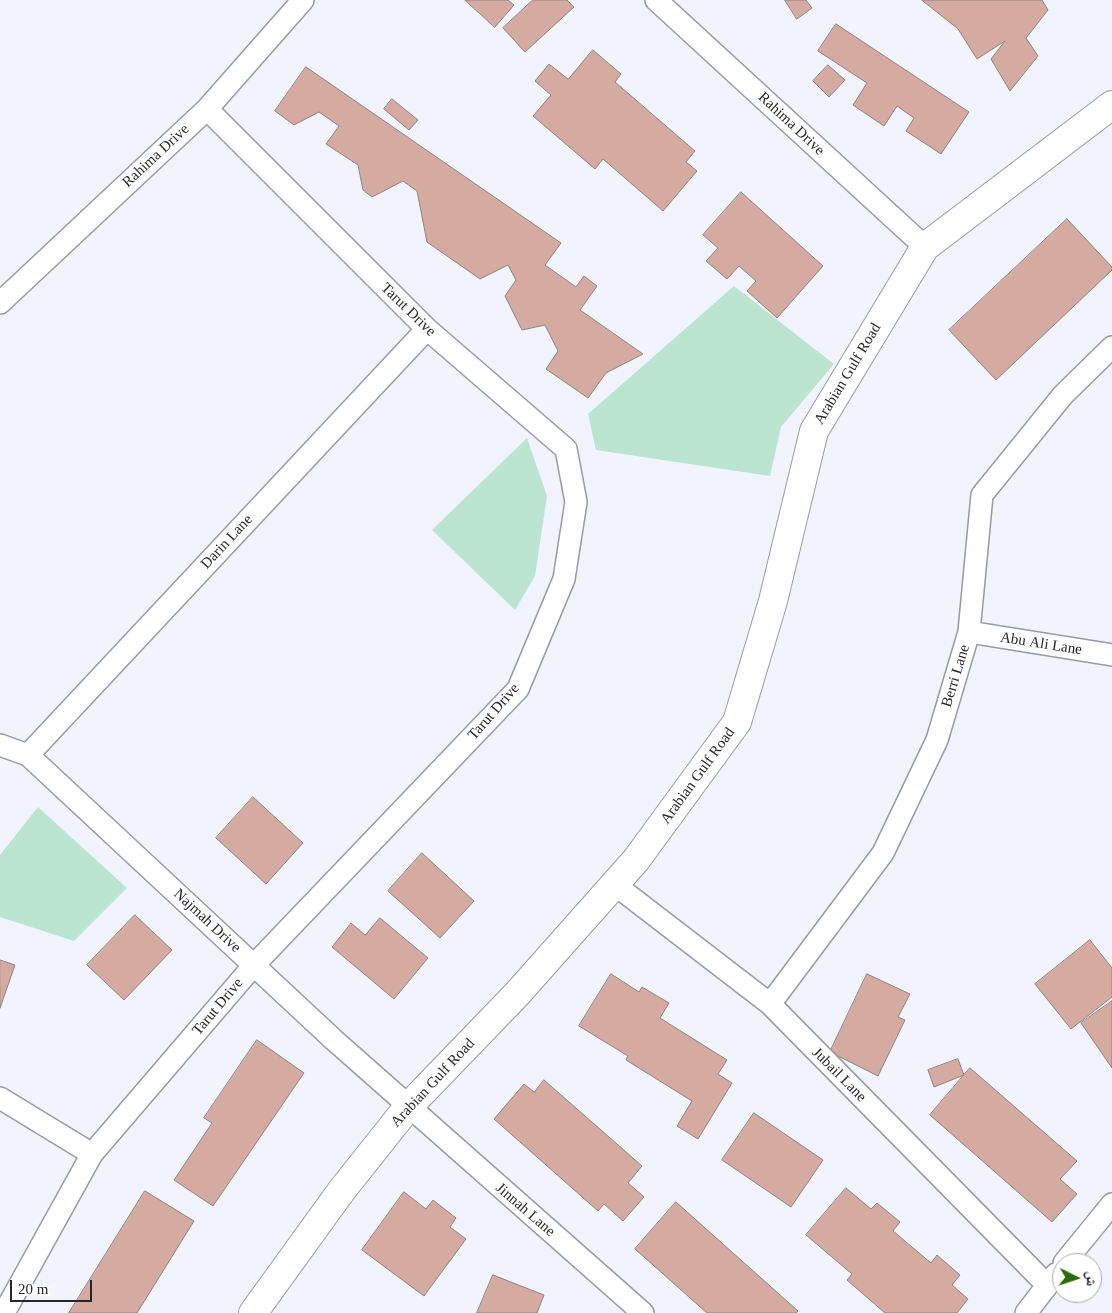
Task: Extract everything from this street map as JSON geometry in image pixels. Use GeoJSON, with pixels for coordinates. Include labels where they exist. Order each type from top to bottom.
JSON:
{"type":"FeatureCollection","features":[{"type":"Feature","properties":{"kind":"main road","name":"Arabian Gulf Road"},"geometry":{"type":"LineString","coordinates":[[253,1313],[342,1190],[408,1107],[517,994],[636,860],[737,722],[774,601],[814,431],[925,247],[1112,106]]}},
{"type":"Feature","properties":{"kind":"street","name":"Rahima Drive"},"geometry":{"type":"LineString","coordinates":[[0,303],[207,109],[303,0]]}},
{"type":"Feature","properties":{"kind":"street","name":"Rahima Drive"},"geometry":{"type":"LineString","coordinates":[[656,0],[925,247]]}},
{"type":"Feature","properties":{"kind":"street","name":"Tarut Drive"},"geometry":{"type":"LineString","coordinates":[[4,1313],[92,1154],[254,965],[518,689],[564,579],[576,502],[566,449],[427,329],[207,109]]}},
{"type":"Feature","properties":{"kind":"street","name":"Darin Lane"},"geometry":{"type":"LineString","coordinates":[[28,755],[427,329]]}},
{"type":"Feature","properties":{"kind":"street","name":"Berri Lane"},"geometry":{"type":"LineString","coordinates":[[770,1004],[883,853],[937,740],[969,632],[982,496],[1063,395],[1112,348]]}},
{"type":"Feature","properties":{"kind":"street","name":"Abu Ali Lane"},"geometry":{"type":"LineString","coordinates":[[969,632],[1112,655]]}},
{"type":"Feature","properties":{"kind":"street","name":"Najmah Drive"},"geometry":{"type":"LineString","coordinates":[[0,745],[28,755],[408,1107]]}},
{"type":"Feature","properties":{"kind":"street","name":"Jubail Lane"},"geometry":{"type":"LineString","coordinates":[[614,884],[770,1004],[1047,1285]]}},
{"type":"Feature","properties":{"kind":"street"},"geometry":{"type":"LineString","coordinates":[[0,1098],[92,1154]]}},
{"type":"Feature","properties":{"kind":"street","name":"Jinnah Lane"},"geometry":{"type":"LineString","coordinates":[[408,1107],[621,1305],[643,1313]]}},
{"type":"Feature","properties":{"kind":"street"},"geometry":{"type":"LineString","coordinates":[[1072,1253],[1112,1204]]}},
{"type":"Feature","properties":{"kind":"street"},"geometry":{"type":"LineString","coordinates":[[1026,1313],[1052,1279]]}},
{"type":"Feature","properties":{"kind":"green space"},"geometry":{"type":"Polygon","coordinates":[[[734,286],[834,364],[781,427],[770,476],[596,450],[588,414],[734,286]]]}},
{"type":"Feature","properties":{"kind":"green space"},"geometry":{"type":"Polygon","coordinates":[[[527,438],[547,496],[535,576],[515,610],[432,530],[527,438]]]}},
{"type":"Feature","properties":{"kind":"green space"},"geometry":{"type":"Polygon","coordinates":[[[38,807],[127,888],[74,941],[0,917],[0,855],[38,807]]]}},
{"type":"Feature","properties":{"kind":"building"},"geometry":{"type":"Polygon","coordinates":[[[465,0],[508,0],[514,5],[495,27],[465,0]]]}},
{"type":"Feature","properties":{"kind":"building"},"geometry":{"type":"Polygon","coordinates":[[[533,0],[567,0],[574,7],[525,52],[503,28],[533,0]]]}},
{"type":"Feature","properties":{"kind":"building"},"geometry":{"type":"Polygon","coordinates":[[[785,0],[806,0],[812,8],[797,19],[785,0]]]}},
{"type":"Feature","properties":{"kind":"building"},"geometry":{"type":"Polygon","coordinates":[[[922,0],[1042,0],[1048,10],[1026,38],[1038,56],[1010,91],[991,59],[1005,41],[977,59],[958,29],[922,0]]]}},
{"type":"Feature","properties":{"kind":"building"},"geometry":{"type":"Polygon","coordinates":[[[836,24],[969,112],[941,154],[906,131],[914,118],[897,106],[884,126],[853,105],[867,83],[818,51],[836,24]]]}},
{"type":"Feature","properties":{"kind":"building"},"geometry":{"type":"Polygon","coordinates":[[[593,50],[621,74],[615,82],[695,151],[686,162],[697,171],[663,211],[603,159],[595,169],[533,116],[551,95],[535,81],[549,64],[568,79],[593,50]]]}},
{"type":"Feature","properties":{"kind":"building"},"geometry":{"type":"Polygon","coordinates":[[[828,65],[845,80],[829,97],[813,81],[828,65]]]}},
{"type":"Feature","properties":{"kind":"building"},"geometry":{"type":"Polygon","coordinates":[[[306,67],[561,243],[545,265],[576,287],[584,276],[597,286],[580,310],[643,354],[606,373],[588,398],[546,369],[558,351],[545,325],[522,330],[505,296],[516,280],[508,265],[480,279],[427,242],[417,191],[403,181],[372,197],[363,190],[358,165],[326,144],[339,126],[319,112],[294,125],[275,111],[306,67]]]}},
{"type":"Feature","properties":{"kind":"building"},"geometry":{"type":"Polygon","coordinates":[[[392,99],[418,120],[409,130],[384,109],[392,99]]]}},
{"type":"Feature","properties":{"kind":"building"},"geometry":{"type":"Polygon","coordinates":[[[741,192],[823,266],[777,318],[747,291],[756,281],[739,266],[727,279],[706,261],[718,248],[703,235],[741,192]]]}},
{"type":"Feature","properties":{"kind":"building"},"geometry":{"type":"Polygon","coordinates":[[[1067,219],[1112,267],[1112,270],[996,380],[949,330],[1067,219]]]}},
{"type":"Feature","properties":{"kind":"building"},"geometry":{"type":"Polygon","coordinates":[[[253,797],[303,843],[266,884],[216,838],[253,797]]]}},
{"type":"Feature","properties":{"kind":"building"},"geometry":{"type":"Polygon","coordinates":[[[422,853],[474,901],[440,938],[388,891],[422,853]]]}},
{"type":"Feature","properties":{"kind":"building"},"geometry":{"type":"Polygon","coordinates":[[[135,915],[172,950],[124,1000],[87,965],[135,915]]]}},
{"type":"Feature","properties":{"kind":"building"},"geometry":{"type":"Polygon","coordinates":[[[380,918],[428,958],[394,999],[332,947],[351,923],[365,935],[380,918]]]}},
{"type":"Feature","properties":{"kind":"building"},"geometry":{"type":"Polygon","coordinates":[[[1090,940],[1112,968],[1112,997],[1071,1029],[1035,984],[1090,940]]]}},
{"type":"Feature","properties":{"kind":"building"},"geometry":{"type":"Polygon","coordinates":[[[0,960],[15,965],[0,1008],[0,960]]]}},
{"type":"Feature","properties":{"kind":"building"},"geometry":{"type":"Polygon","coordinates":[[[611,974],[639,992],[642,987],[669,1003],[660,1018],[727,1060],[718,1074],[732,1083],[698,1139],[677,1126],[692,1101],[626,1060],[628,1056],[579,1026],[611,974]]]}},
{"type":"Feature","properties":{"kind":"building"},"geometry":{"type":"Polygon","coordinates":[[[867,974],[910,994],[898,1017],[905,1020],[878,1076],[830,1052],[867,974]]]}},
{"type":"Feature","properties":{"kind":"building"},"geometry":{"type":"Polygon","coordinates":[[[1112,1001],[1112,1068],[1081,1023],[1112,1001]]]}},
{"type":"Feature","properties":{"kind":"building"},"geometry":{"type":"Polygon","coordinates":[[[257,1040],[304,1073],[213,1206],[174,1180],[212,1123],[204,1118],[257,1040]]]}},
{"type":"Feature","properties":{"kind":"building"},"geometry":{"type":"Polygon","coordinates":[[[958,1059],[964,1075],[934,1087],[928,1070],[958,1059]]]}},
{"type":"Feature","properties":{"kind":"building"},"geometry":{"type":"Polygon","coordinates":[[[970,1068],[1077,1161],[1060,1179],[1077,1194],[1052,1222],[930,1115],[970,1068]]]}},
{"type":"Feature","properties":{"kind":"building"},"geometry":{"type":"Polygon","coordinates":[[[544,1080],[642,1166],[628,1183],[644,1197],[623,1221],[604,1204],[598,1211],[494,1119],[524,1084],[534,1092],[544,1080]]]}},
{"type":"Feature","properties":{"kind":"building"},"geometry":{"type":"Polygon","coordinates":[[[754,1113],[823,1160],[791,1207],[722,1160],[754,1113]]]}},
{"type":"Feature","properties":{"kind":"building"},"geometry":{"type":"Polygon","coordinates":[[[846,1188],[871,1209],[877,1203],[900,1222],[893,1231],[931,1263],[937,1255],[960,1275],[952,1285],[968,1299],[957,1313],[885,1313],[847,1280],[852,1274],[806,1235],[846,1188]]]}},
{"type":"Feature","properties":{"kind":"building"},"geometry":{"type":"Polygon","coordinates":[[[145,1191],[194,1221],[137,1313],[69,1313],[145,1191]]]}},
{"type":"Feature","properties":{"kind":"building"},"geometry":{"type":"Polygon","coordinates":[[[404,1192],[426,1209],[433,1200],[456,1218],[450,1227],[466,1239],[424,1296],[362,1250],[404,1192]]]}},
{"type":"Feature","properties":{"kind":"building"},"geometry":{"type":"Polygon","coordinates":[[[676,1202],[798,1311],[796,1313],[707,1313],[635,1249],[676,1202]]]}},
{"type":"Feature","properties":{"kind":"building"},"geometry":{"type":"Polygon","coordinates":[[[493,1275],[544,1295],[537,1313],[477,1313],[493,1275]]]}}]}
